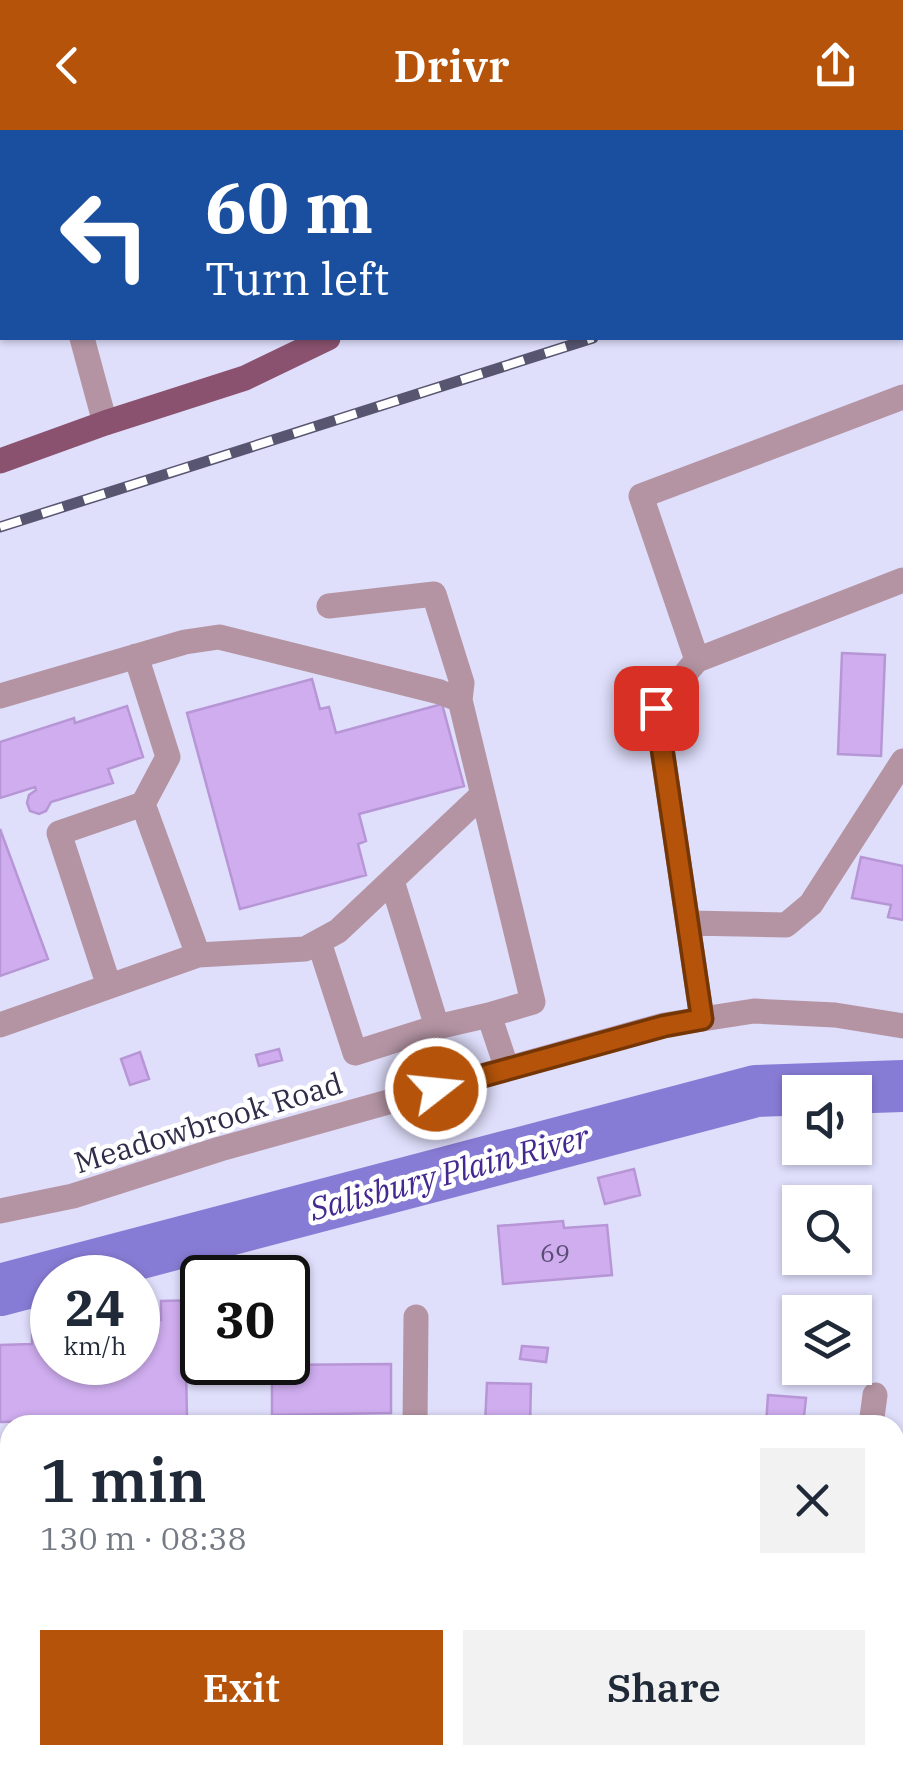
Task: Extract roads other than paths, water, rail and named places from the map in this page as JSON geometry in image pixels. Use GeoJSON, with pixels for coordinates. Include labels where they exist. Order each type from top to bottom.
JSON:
{"type":"FeatureCollection","features":[{"type":"Feature","properties":{"kind":"main road"},"geometry":{"type":"LineString","coordinates":[[0,461],[105,422],[246,378],[324,340]]}},
{"type":"Feature","properties":{"kind":"street"},"geometry":{"type":"LineString","coordinates":[[83,340],[105,422]]}},
{"type":"Feature","properties":{"kind":"street"},"geometry":{"type":"LineString","coordinates":[[698,660],[642,496],[903,397]]}},
{"type":"Feature","properties":{"kind":"street"},"geometry":{"type":"LineString","coordinates":[[702,1019],[656,708],[698,660],[903,580]]}},
{"type":"Feature","properties":{"kind":"street"},"geometry":{"type":"LineString","coordinates":[[319,942],[355,1053],[533,1002],[460,700],[462,683],[434,594],[329,606]]}},
{"type":"Feature","properties":{"kind":"street"},"geometry":{"type":"LineString","coordinates":[[0,696],[184,642],[219,636],[460,700]]}},
{"type":"Feature","properties":{"kind":"street"},"geometry":{"type":"LineString","coordinates":[[108,986],[59,832],[143,804],[168,757],[136,656]]}},
{"type":"Feature","properties":{"kind":"street"},"geometry":{"type":"LineString","coordinates":[[688,923],[786,925],[811,904],[903,761]]}},
{"type":"Feature","properties":{"kind":"street"},"geometry":{"type":"LineString","coordinates":[[0,1025],[198,955],[305,949],[338,932],[482,794]]}},
{"type":"Feature","properties":{"kind":"street"},"geometry":{"type":"LineString","coordinates":[[143,804],[198,955]]}},
{"type":"Feature","properties":{"kind":"street"},"geometry":{"type":"LineString","coordinates":[[392,881],[436,1027]]}},
{"type":"Feature","properties":{"kind":"street","name":"Meadowbrook Road"},"geometry":{"type":"LineString","coordinates":[[0,1210],[73,1196],[220,1149],[664,1026],[754,1011],[835,1015],[903,1026]]}},
{"type":"Feature","properties":{"kind":"street"},"geometry":{"type":"LineString","coordinates":[[489,1015],[507,1069]]}},
{"type":"Feature","properties":{"kind":"street"},"geometry":{"type":"LineString","coordinates":[[416,1317],[416,1415]]}},
{"type":"Feature","properties":{"kind":"street"},"geometry":{"type":"LineString","coordinates":[[873,1415],[875,1395]]}},
{"type":"Feature","properties":{"kind":"waterway","name":"Salisbury Plain River"},"geometry":{"type":"LineString","coordinates":[[0,1290],[756,1091],[903,1086]]}},
{"type":"Feature","properties":{"kind":"railway"},"geometry":{"type":"LineString","coordinates":[[0,527],[587,340]]}}]}
